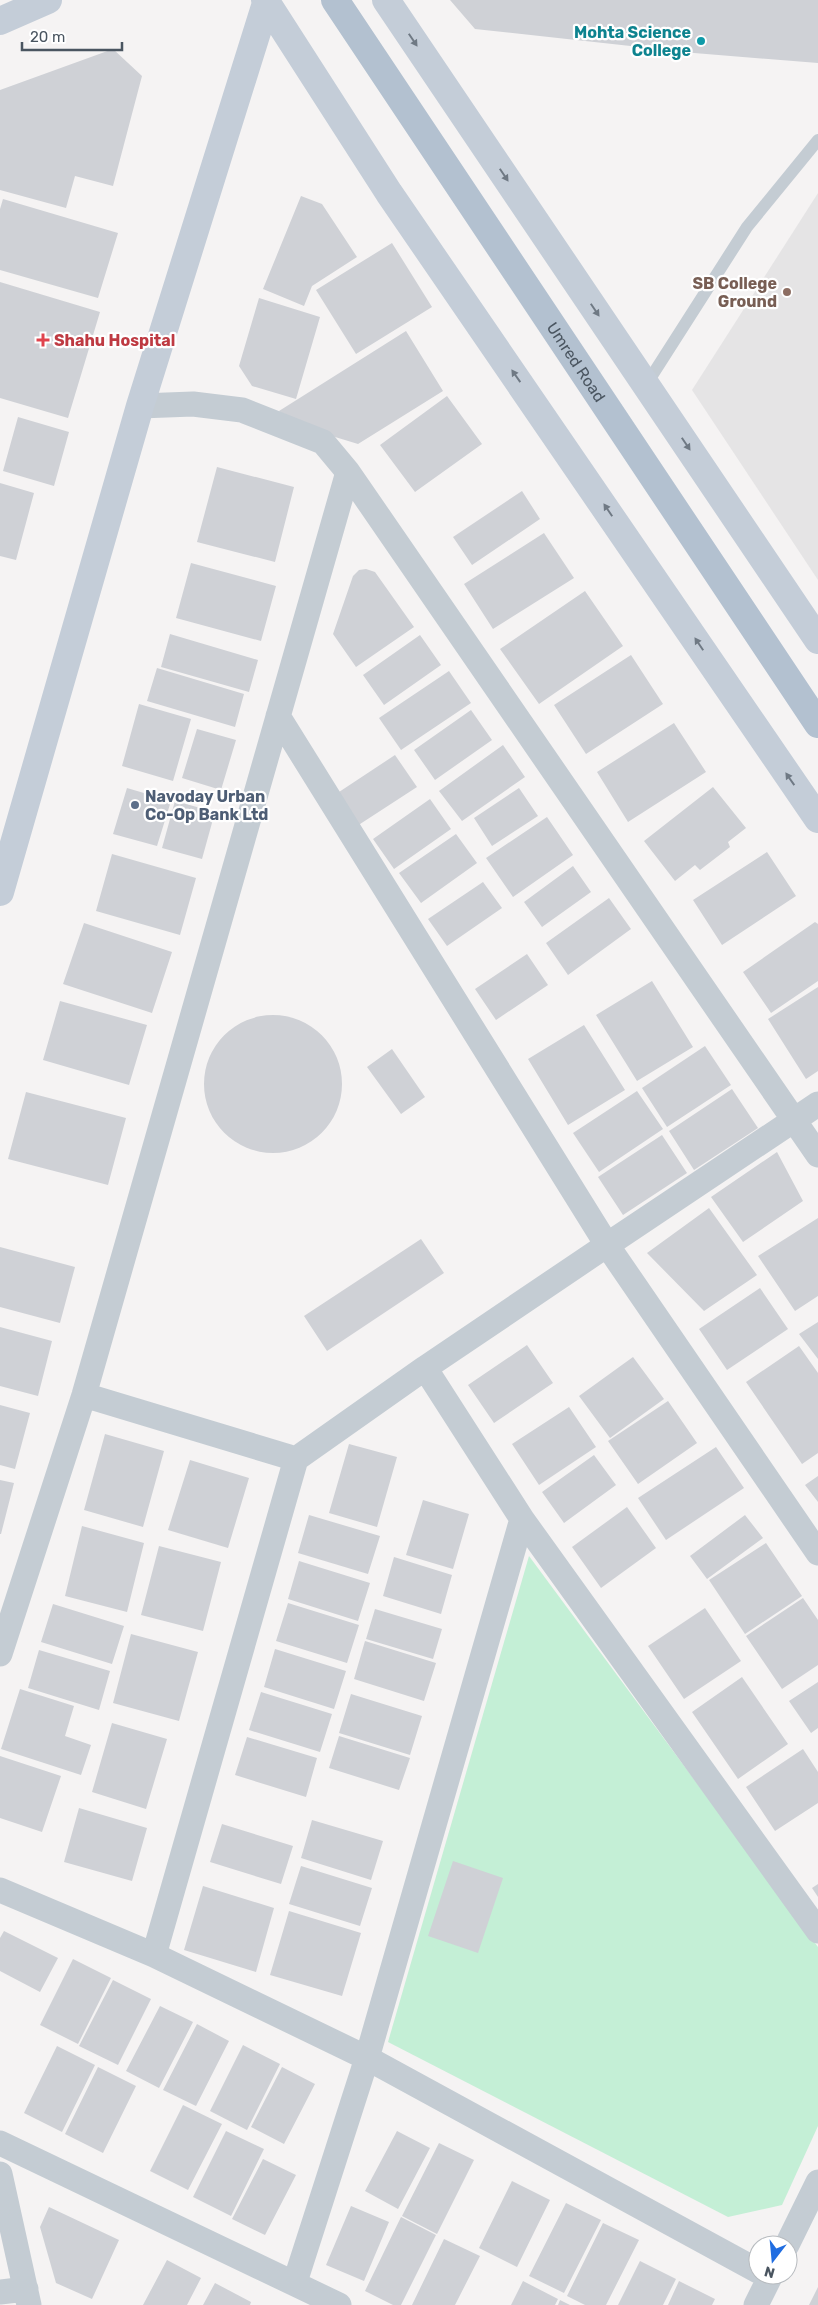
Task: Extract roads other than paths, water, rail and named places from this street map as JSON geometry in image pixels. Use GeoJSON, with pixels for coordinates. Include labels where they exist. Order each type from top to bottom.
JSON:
{"type":"FeatureCollection","features":[{"type":"Feature","properties":{"kind":"main road","name":"Umred Road"},"geometry":{"type":"LineString","coordinates":[[335,0],[818,724]]}},
{"type":"Feature","properties":{"kind":"street"},"geometry":{"type":"LineString","coordinates":[[0,21],[48,0]]}},
{"type":"Feature","properties":{"kind":"street"},"geometry":{"type":"LineString","coordinates":[[386,0],[818,640]]}},
{"type":"Feature","properties":{"kind":"street"},"geometry":{"type":"LineString","coordinates":[[0,892],[140,406],[266,1]]}},
{"type":"Feature","properties":{"kind":"street"},"geometry":{"type":"LineString","coordinates":[[266,1],[389,193],[818,818]]}},
{"type":"Feature","properties":{"kind":"street"},"geometry":{"type":"LineString","coordinates":[[140,406],[193,404],[242,410],[323,442],[348,472],[818,1155]]}},
{"type":"Feature","properties":{"kind":"street"},"geometry":{"type":"LineString","coordinates":[[0,1654],[84,1395],[348,472]]}},
{"type":"Feature","properties":{"kind":"street"},"geometry":{"type":"LineString","coordinates":[[278,716],[607,1245],[818,1553]]}},
{"type":"Feature","properties":{"kind":"street"},"geometry":{"type":"LineString","coordinates":[[154,1954],[296,1459],[425,1368],[818,1104]]}},
{"type":"Feature","properties":{"kind":"street"},"geometry":{"type":"LineString","coordinates":[[425,1368],[522,1519],[818,1932]]}},
{"type":"Feature","properties":{"kind":"street"},"geometry":{"type":"LineString","coordinates":[[84,1395],[296,1459]]}},
{"type":"Feature","properties":{"kind":"street"},"geometry":{"type":"LineString","coordinates":[[295,2282],[367,2058],[522,1519]]}},
{"type":"Feature","properties":{"kind":"street"},"geometry":{"type":"LineString","coordinates":[[0,1890],[154,1954],[367,2058],[748,2264]]}},
{"type":"Feature","properties":{"kind":"street"},"geometry":{"type":"LineString","coordinates":[[0,2142],[295,2282],[339,2305]]}},
{"type":"Feature","properties":{"kind":"street"},"geometry":{"type":"LineString","coordinates":[[0,2174],[28,2297],[0,2292]]}},
{"type":"Feature","properties":{"kind":"street"},"geometry":{"type":"LineString","coordinates":[[792,2235],[818,2182]]}},
{"type":"Feature","properties":{"kind":"street"},"geometry":{"type":"LineString","coordinates":[[756,2305],[762,2285]]}},
{"type":"Feature","properties":{"kind":"lane"},"geometry":{"type":"LineString","coordinates":[[646,385],[747,227],[818,140]]}},
{"type":"Feature","properties":{"kind":"place","name":"Mohta Science College"},"geometry":{"type":"Point","coordinates":[701,41]}},
{"type":"Feature","properties":{"kind":"place","name":"SB College Ground"},"geometry":{"type":"Point","coordinates":[787,292]}},
{"type":"Feature","properties":{"kind":"place","name":"Shahu Hospital"},"geometry":{"type":"Point","coordinates":[43,340]}},
{"type":"Feature","properties":{"kind":"place","name":"Navoday Urban Co-Op Bank Ltd"},"geometry":{"type":"Point","coordinates":[135,805]}}]}
